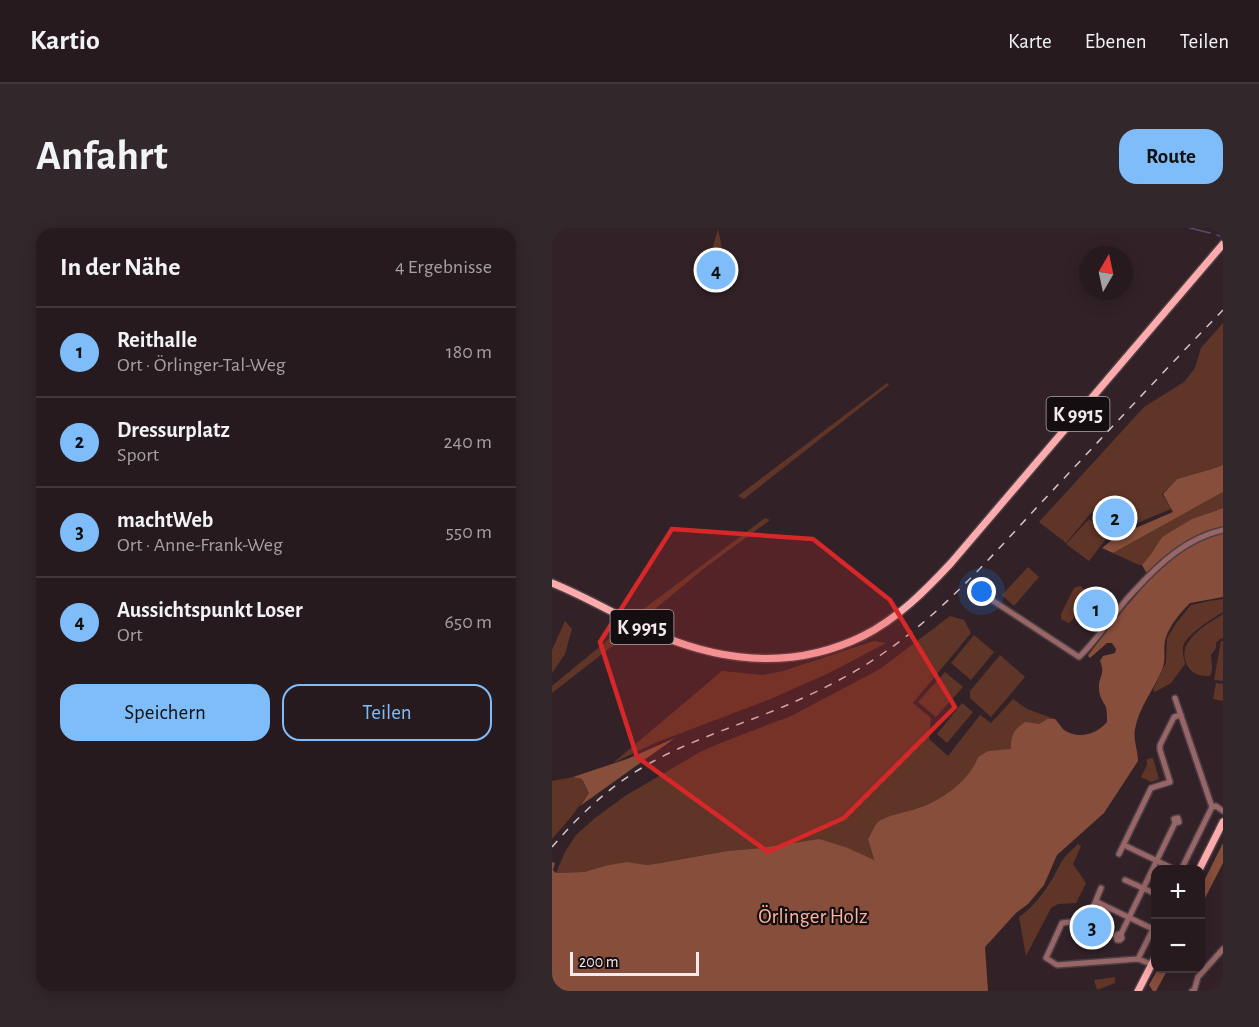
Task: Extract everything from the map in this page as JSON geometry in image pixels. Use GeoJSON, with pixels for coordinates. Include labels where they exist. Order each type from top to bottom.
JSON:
{"type":"FeatureCollection","features":[{"type":"Feature","properties":{"kind":"main road","name":"K 9915"},"geometry":{"type":"LineString","coordinates":[[552,583],[659,635],[728,656],[762,659],[800,656],[823,651],[864,635],[898,613],[951,563],[1223,244]]}},
{"type":"Feature","properties":{"kind":"main road"},"geometry":{"type":"LineString","coordinates":[[1202,865],[1223,822]]}},
{"type":"Feature","properties":{"kind":"main road"},"geometry":{"type":"LineString","coordinates":[[1138,991],[1151,964]]}},
{"type":"Feature","properties":{"kind":"street"},"geometry":{"type":"LineString","coordinates":[[975,589],[1080,657],[1135,590],[1175,551],[1194,540],[1223,531]]}},
{"type":"Feature","properties":{"kind":"street"},"geometry":{"type":"LineString","coordinates":[[1175,698],[1212,807],[1183,865]]}},
{"type":"Feature","properties":{"kind":"street"},"geometry":{"type":"LineString","coordinates":[[1119,854],[1151,788],[1170,782],[1160,745],[1174,717],[1181,715]]}},
{"type":"Feature","properties":{"kind":"street"},"geometry":{"type":"LineString","coordinates":[[1212,807],[1216,806],[1223,811]]}},
{"type":"Feature","properties":{"kind":"street"},"geometry":{"type":"LineString","coordinates":[[1121,934],[1131,918],[1142,888],[1175,823]]}},
{"type":"Feature","properties":{"kind":"street"},"geometry":{"type":"LineString","coordinates":[[1124,844],[1166,865]]}},
{"type":"Feature","properties":{"kind":"street"},"geometry":{"type":"LineString","coordinates":[[1125,880],[1151,892]]}},
{"type":"Feature","properties":{"kind":"street"},"geometry":{"type":"LineString","coordinates":[[1101,888],[1088,920],[1062,923],[1046,958],[1057,965],[1138,959],[1151,964]]}},
{"type":"Feature","properties":{"kind":"street"},"geometry":{"type":"LineString","coordinates":[[1097,902],[1151,925]]}},
{"type":"Feature","properties":{"kind":"street"},"geometry":{"type":"LineString","coordinates":[[1138,959],[1151,932]]}},
{"type":"Feature","properties":{"kind":"street"},"geometry":{"type":"LineString","coordinates":[[1193,991],[1198,978],[1223,949]]}},
{"type":"Feature","properties":{"kind":"highlighted area"},"geometry":{"type":"Polygon","coordinates":[[[672,529],[813,539],[890,600],[955,707],[844,818],[768,852],[637,757],[600,642],[672,529]]]}},
{"type":"Feature","properties":{"kind":"shaded area"},"geometry":{"type":"Polygon","coordinates":[[[718,229],[728,275],[701,271],[711,253],[718,229]]]}},
{"type":"Feature","properties":{"kind":"shaded area"},"geometry":{"type":"Polygon","coordinates":[[[1223,323],[1223,465],[1177,479],[1162,494],[1171,509],[1113,533],[1103,508],[1091,513],[1066,543],[1039,522],[1144,407],[1184,382],[1195,368],[1201,348],[1223,323]]]}},
{"type":"Feature","properties":{"kind":"shaded area"},"geometry":{"type":"Polygon","coordinates":[[[887,383],[889,385],[744,499],[738,496],[887,383]]]}},
{"type":"Feature","properties":{"kind":"shaded area"},"geometry":{"type":"Polygon","coordinates":[[[1223,492],[1223,508],[1208,513],[1162,537],[1142,565],[1113,553],[1223,492]]]}},
{"type":"Feature","properties":{"kind":"shaded area"},"geometry":{"type":"Polygon","coordinates":[[[765,518],[770,520],[706,567],[644,618],[637,614],[765,518]]]}},
{"type":"Feature","properties":{"kind":"shaded area"},"geometry":{"type":"Polygon","coordinates":[[[1089,519],[1108,536],[1089,561],[1066,544],[1089,519]]]}},
{"type":"Feature","properties":{"kind":"shaded area"},"geometry":{"type":"Polygon","coordinates":[[[1028,567],[1039,577],[1014,606],[1002,595],[1028,567]]]}},
{"type":"Feature","properties":{"kind":"shaded area"},"geometry":{"type":"Polygon","coordinates":[[[1080,586],[1086,593],[1069,623],[1061,619],[1061,614],[1074,588],[1080,586]]]}},
{"type":"Feature","properties":{"kind":"shaded area"},"geometry":{"type":"Polygon","coordinates":[[[1223,599],[1223,612],[1186,640],[1183,646],[1185,664],[1171,683],[1155,692],[1153,690],[1166,662],[1167,638],[1177,622],[1191,605],[1223,599]]]}},
{"type":"Feature","properties":{"kind":"shaded area"},"geometry":{"type":"Polygon","coordinates":[[[1223,614],[1223,638],[1216,643],[1216,648],[1211,655],[1210,676],[1196,674],[1189,668],[1185,659],[1188,643],[1200,629],[1223,614]]]}},
{"type":"Feature","properties":{"kind":"shaded area"},"geometry":{"type":"Polygon","coordinates":[[[950,616],[964,620],[971,633],[913,703],[931,718],[929,739],[948,756],[980,715],[991,723],[1013,699],[1027,709],[1055,719],[1047,719],[1039,724],[1011,750],[988,751],[978,757],[968,774],[945,795],[927,805],[886,817],[878,822],[868,839],[874,861],[848,848],[762,848],[727,851],[647,865],[627,862],[584,872],[556,873],[565,852],[576,835],[625,796],[700,752],[791,716],[880,669],[950,616]]]}},
{"type":"Feature","properties":{"kind":"shaded area"},"geometry":{"type":"Polygon","coordinates":[[[565,621],[572,629],[565,654],[552,673],[552,650],[565,621]]]}},
{"type":"Feature","properties":{"kind":"shaded area"},"geometry":{"type":"Polygon","coordinates":[[[615,634],[624,637],[552,693],[552,686],[615,634]]]}},
{"type":"Feature","properties":{"kind":"shaded area"},"geometry":{"type":"Polygon","coordinates":[[[974,635],[994,652],[971,680],[951,663],[974,635]]]}},
{"type":"Feature","properties":{"kind":"shaded area"},"geometry":{"type":"Polygon","coordinates":[[[874,641],[886,643],[831,672],[773,698],[655,743],[613,763],[722,671],[763,675],[783,671],[874,641]]]}},
{"type":"Feature","properties":{"kind":"shaded area"},"geometry":{"type":"Polygon","coordinates":[[[1221,641],[1223,641],[1223,681],[1214,680],[1221,641]]]}},
{"type":"Feature","properties":{"kind":"shaded area"},"geometry":{"type":"Polygon","coordinates":[[[1000,655],[1025,677],[991,717],[970,698],[970,691],[1000,655]]]}},
{"type":"Feature","properties":{"kind":"shaded area"},"geometry":{"type":"Polygon","coordinates":[[[945,672],[963,687],[936,717],[918,702],[945,672]]]}},
{"type":"Feature","properties":{"kind":"shaded area"},"geometry":{"type":"Polygon","coordinates":[[[1216,683],[1223,684],[1223,701],[1213,699],[1216,683]]]}},
{"type":"Feature","properties":{"kind":"shaded area"},"geometry":{"type":"Polygon","coordinates":[[[962,703],[973,712],[947,743],[937,734],[962,703]]]}},
{"type":"Feature","properties":{"kind":"shaded area"},"geometry":{"type":"Polygon","coordinates":[[[1153,758],[1159,779],[1151,782],[1141,777],[1147,765],[1147,759],[1153,758]]]}},
{"type":"Feature","properties":{"kind":"shaded area"},"geometry":{"type":"Polygon","coordinates":[[[573,777],[582,779],[589,793],[552,839],[552,781],[573,777]]]}},
{"type":"Feature","properties":{"kind":"shaded area"},"geometry":{"type":"Polygon","coordinates":[[[1078,844],[1081,846],[1073,864],[1086,883],[1076,903],[1058,904],[1051,908],[1026,956],[1019,917],[1039,898],[1064,858],[1078,844]]]}},
{"type":"Feature","properties":{"kind":"shaded area"},"geometry":{"type":"Polygon","coordinates":[[[1115,977],[1115,983],[1097,990],[1094,980],[1115,977]]]}},
{"type":"Feature","properties":{"kind":"green space"},"geometry":{"type":"Polygon","coordinates":[[[1223,465],[1223,492],[1113,553],[1102,548],[1117,536],[1173,512],[1163,494],[1177,479],[1223,465]]]}},
{"type":"Feature","properties":{"kind":"green space","name":"Örlinger Holz"},"geometry":{"type":"Polygon","coordinates":[[[1223,508],[1223,597],[1190,603],[1170,628],[1165,641],[1162,670],[1143,706],[1135,729],[1138,761],[1104,813],[1057,855],[1044,885],[985,947],[988,991],[552,991],[552,862],[555,863],[553,870],[556,873],[584,872],[627,862],[647,865],[727,851],[819,839],[848,848],[874,860],[868,839],[878,822],[886,817],[927,805],[945,795],[968,774],[978,757],[988,751],[1011,749],[1014,733],[1025,722],[1039,724],[1047,719],[1055,719],[1064,730],[1076,735],[1098,730],[1107,722],[1106,707],[1099,692],[1102,672],[1100,661],[1103,656],[1115,653],[1116,649],[1112,643],[1107,643],[1090,658],[1089,654],[1150,579],[1142,565],[1162,537],[1192,519],[1223,508]]]}},
{"type":"Feature","properties":{"kind":"green space"},"geometry":{"type":"Polygon","coordinates":[[[675,738],[580,806],[589,793],[582,779],[573,777],[627,759],[675,738]]]}},
{"type":"Feature","properties":{"kind":"green space"},"geometry":{"type":"Polygon","coordinates":[[[1223,843],[1223,863],[1205,898],[1205,879],[1223,843]]]}},
{"type":"Feature","properties":{"kind":"green space"},"geometry":{"type":"Polygon","coordinates":[[[1156,973],[1166,973],[1156,991],[1153,991],[1149,985],[1156,973]]]}},
{"type":"Feature","properties":{"kind":"waterway"},"geometry":{"type":"LineString","coordinates":[[1190,228],[1210,233]]}},
{"type":"Feature","properties":{"kind":"waterway"},"geometry":{"type":"LineString","coordinates":[[1217,235],[1222,237]]}},
{"type":"Feature","properties":{"kind":"railway"},"geometry":{"type":"LineString","coordinates":[[552,847],[598,800],[652,762],[687,745],[806,697],[852,673],[907,636],[985,564],[1223,310]]}},
{"type":"Feature","properties":{"kind":"place","name":"Aussichtspunkt Loser"},"geometry":{"type":"Point","coordinates":[716,270]}},
{"type":"Feature","properties":{"kind":"place","name":"Dressurplatz"},"geometry":{"type":"Point","coordinates":[1115,518]}},
{"type":"Feature","properties":{"kind":"place","name":"Reithalle"},"geometry":{"type":"Point","coordinates":[1096,609]}},
{"type":"Feature","properties":{"kind":"place","name":"machtWeb"},"geometry":{"type":"Point","coordinates":[1092,927]}}]}
